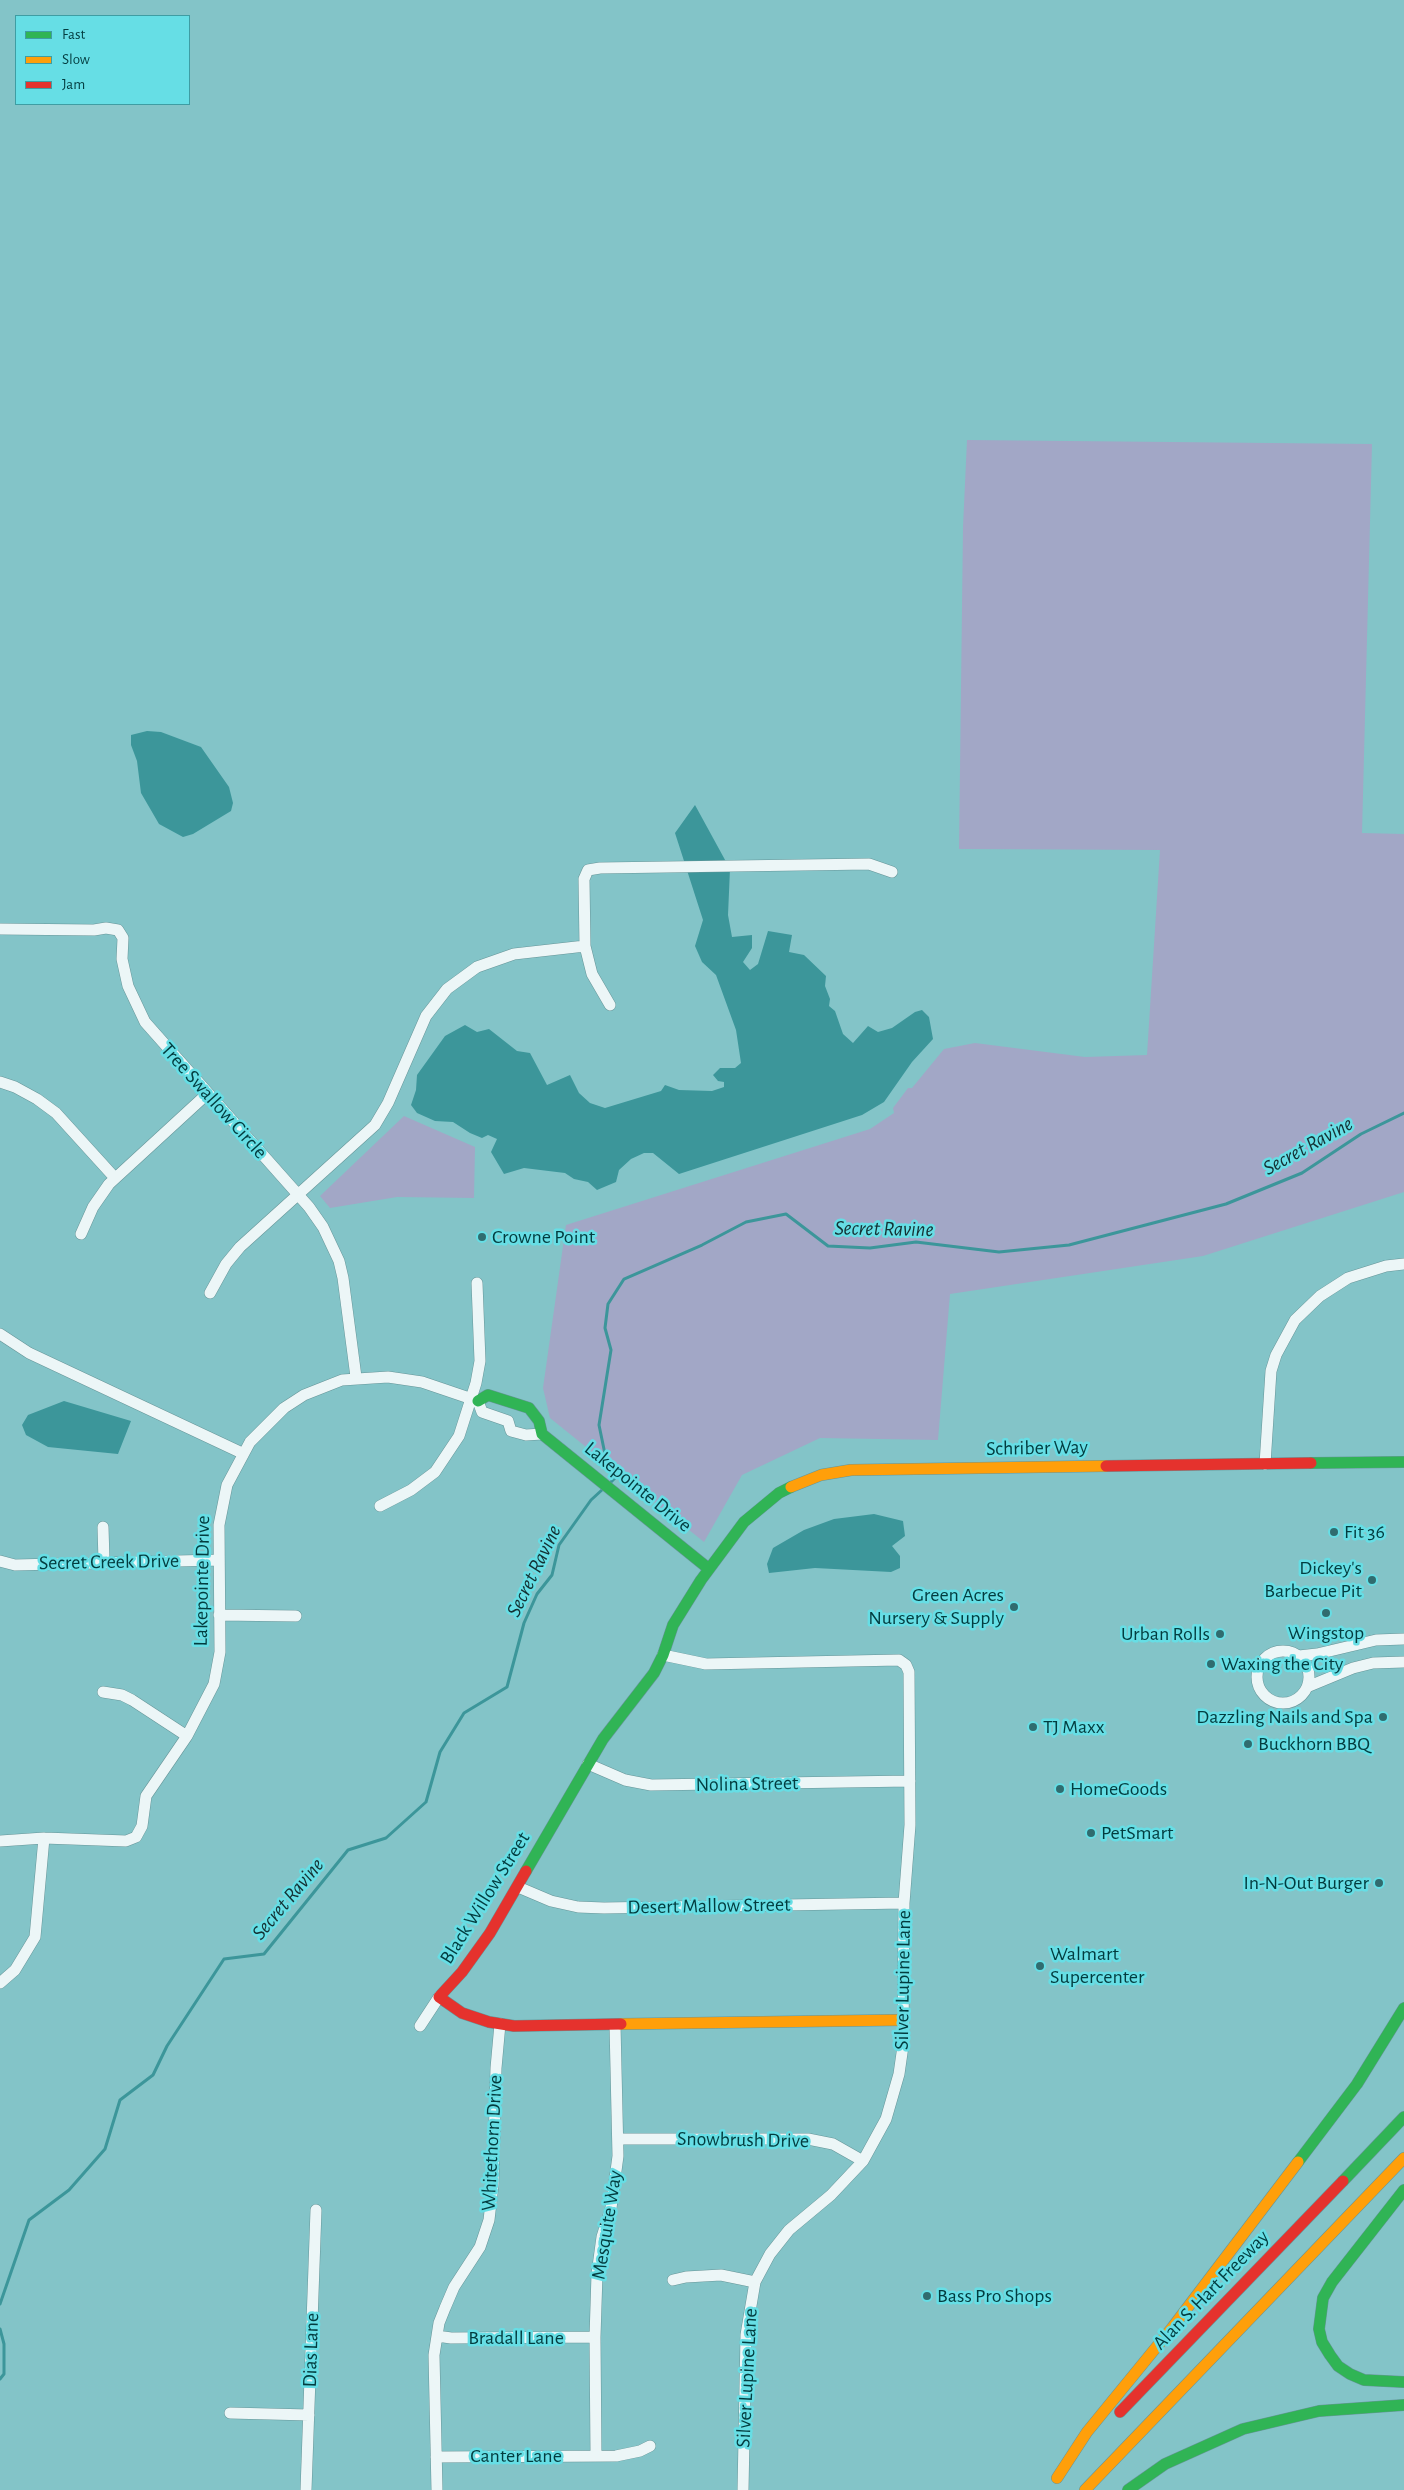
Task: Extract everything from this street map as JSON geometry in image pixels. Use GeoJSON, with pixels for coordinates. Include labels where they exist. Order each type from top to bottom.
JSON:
{"type":"FeatureCollection","features":[{"type":"Feature","properties":{"kind":"main road","name":"Lakepointe Drive"},"geometry":{"type":"LineString","coordinates":[[474,1400],[488,1395],[528,1408],[538,1421],[542,1434],[709,1569]]}},
{"type":"Feature","properties":{"kind":"main road","name":"Schriber Way"},"geometry":{"type":"LineString","coordinates":[[709,1569],[744,1522],[779,1492],[821,1475],[851,1470],[1404,1462]]}},
{"type":"Feature","properties":{"kind":"main road","name":"Black Willow Street"},"geometry":{"type":"LineString","coordinates":[[439,1997],[476,1954],[518,1887],[603,1739],[638,1696],[663,1655],[673,1625],[709,1569]]}},
{"type":"Feature","properties":{"kind":"main road"},"geometry":{"type":"LineString","coordinates":[[439,1997],[462,2012],[500,2024],[615,2025],[903,2020]]}},
{"type":"Feature","properties":{"kind":"main road","name":"Alan S. Hart Freeway"},"geometry":{"type":"LineString","coordinates":[[1404,2008],[1356,2084],[1172,2328],[1087,2432],[1054,2481],[1404,2117]]}},
{"type":"Feature","properties":{"kind":"main road"},"geometry":{"type":"LineString","coordinates":[[1085,2490],[1404,2158]]}},
{"type":"Feature","properties":{"kind":"main road"},"geometry":{"type":"LineString","coordinates":[[1404,2190],[1332,2282],[1322,2305],[1319,2328],[1322,2342],[1330,2355],[1338,2366],[1350,2374],[1364,2380],[1404,2382]]}},
{"type":"Feature","properties":{"kind":"main road"},"geometry":{"type":"LineString","coordinates":[[1128,2490],[1165,2464],[1243,2429],[1319,2411],[1366,2406],[1404,2406]]}},
{"type":"Feature","properties":{"kind":"street"},"geometry":{"type":"LineString","coordinates":[[610,1005],[592,974],[585,946],[584,879],[588,870],[600,868],[869,864],[892,872]]}},
{"type":"Feature","properties":{"kind":"street","name":"Tree Swallow Circle"},"geometry":{"type":"LineString","coordinates":[[0,929],[94,930],[106,928],[118,930],[123,938],[122,959],[128,986],[142,1016],[159,1040],[298,1194],[323,1227],[338,1261],[343,1278],[356,1377]]}},
{"type":"Feature","properties":{"kind":"street"},"geometry":{"type":"LineString","coordinates":[[210,1293],[217,1278],[236,1253],[375,1125],[388,1103],[426,1016],[447,990],[477,967],[514,954],[585,946]]}},
{"type":"Feature","properties":{"kind":"street"},"geometry":{"type":"LineString","coordinates":[[0,1082],[15,1087],[37,1099],[56,1113],[115,1178]]}},
{"type":"Feature","properties":{"kind":"street"},"geometry":{"type":"LineString","coordinates":[[81,1234],[101,1194],[115,1178],[207,1094]]}},
{"type":"Feature","properties":{"kind":"street"},"geometry":{"type":"LineString","coordinates":[[1265,1464],[1271,1371],[1276,1355],[1295,1320],[1320,1296],[1348,1278],[1386,1266],[1404,1264]]}},
{"type":"Feature","properties":{"kind":"street"},"geometry":{"type":"LineString","coordinates":[[380,1506],[418,1485],[443,1463],[459,1436],[474,1400],[480,1361],[477,1283]]}},
{"type":"Feature","properties":{"kind":"street"},"geometry":{"type":"LineString","coordinates":[[0,1334],[29,1353],[242,1454]]}},
{"type":"Feature","properties":{"kind":"street","name":"Lakepointe Drive"},"geometry":{"type":"LineString","coordinates":[[44,1838],[126,1841],[136,1838],[142,1826],[146,1796],[187,1736],[214,1684],[220,1652],[218,1560],[219,1526],[223,1497],[242,1454],[267,1423],[284,1408],[324,1386],[356,1377],[405,1378],[474,1400],[482,1412],[508,1421],[512,1431],[526,1435],[542,1434]]}},
{"type":"Feature","properties":{"kind":"street"},"geometry":{"type":"LineString","coordinates":[[508,1421],[511,1413],[518,1406]]}},
{"type":"Feature","properties":{"kind":"street"},"geometry":{"type":"LineString","coordinates":[[103,1527],[104,1561]]}},
{"type":"Feature","properties":{"kind":"street","name":"Secret Creek Drive"},"geometry":{"type":"LineString","coordinates":[[0,1561],[15,1564],[218,1560]]}},
{"type":"Feature","properties":{"kind":"street"},"geometry":{"type":"LineString","coordinates":[[220,1615],[296,1616]]}},
{"type":"Feature","properties":{"kind":"street"},"geometry":{"type":"LineString","coordinates":[[1298,1656],[1317,1654],[1376,1640],[1404,1639]]}},
{"type":"Feature","properties":{"kind":"street"},"geometry":{"type":"LineString","coordinates":[[1307,1687],[1308,1670],[1298,1656],[1285,1650],[1277,1651],[1264,1658],[1256,1674],[1258,1686],[1268,1698],[1278,1702],[1294,1700],[1307,1687],[1353,1668],[1372,1663],[1404,1662]]}},
{"type":"Feature","properties":{"kind":"street","name":"Silver Lupine Lane"},"geometry":{"type":"LineString","coordinates":[[663,1655],[706,1664],[899,1660],[906,1665],[909,1672],[910,1825],[904,1903],[902,2057],[891,2103],[880,2133],[863,2161],[832,2195],[788,2230],[770,2254],[755,2282],[746,2335],[743,2490]]}},
{"type":"Feature","properties":{"kind":"street"},"geometry":{"type":"LineString","coordinates":[[103,1692],[122,1695],[132,1700],[187,1736]]}},
{"type":"Feature","properties":{"kind":"street","name":"Nolina Street"},"geometry":{"type":"LineString","coordinates":[[588,1764],[626,1780],[658,1785],[910,1781]]}},
{"type":"Feature","properties":{"kind":"street"},"geometry":{"type":"LineString","coordinates":[[0,1841],[44,1838],[35,1937],[15,1970],[0,1983]]}},
{"type":"Feature","properties":{"kind":"street","name":"Desert Mallow Street"},"geometry":{"type":"LineString","coordinates":[[518,1887],[551,1901],[578,1907],[904,1903]]}},
{"type":"Feature","properties":{"kind":"street"},"geometry":{"type":"LineString","coordinates":[[420,2026],[439,1997]]}},
{"type":"Feature","properties":{"kind":"street","name":"Whitethorn Drive"},"geometry":{"type":"LineString","coordinates":[[438,2490],[433,2380],[437,2336],[448,2301],[480,2246],[489,2220],[493,2185],[496,2068],[500,2024]]}},
{"type":"Feature","properties":{"kind":"street","name":"Mesquite Way"},"geometry":{"type":"LineString","coordinates":[[596,2456],[595,2337],[598,2260],[602,2237],[611,2208],[618,2139],[615,2025]]}},
{"type":"Feature","properties":{"kind":"street","name":"Snowbrush Drive"},"geometry":{"type":"LineString","coordinates":[[618,2139],[808,2139],[833,2144],[863,2161]]}},
{"type":"Feature","properties":{"kind":"street","name":"Dias Lane"},"geometry":{"type":"LineString","coordinates":[[306,2490],[316,2210]]}},
{"type":"Feature","properties":{"kind":"street"},"geometry":{"type":"LineString","coordinates":[[673,2280],[686,2277],[721,2275],[755,2282]]}},
{"type":"Feature","properties":{"kind":"street","name":"Bradall Lane"},"geometry":{"type":"LineString","coordinates":[[437,2336],[451,2338],[595,2337]]}},
{"type":"Feature","properties":{"kind":"street"},"geometry":{"type":"LineString","coordinates":[[230,2413],[309,2415]]}},
{"type":"Feature","properties":{"kind":"street","name":"Canter Lane"},"geometry":{"type":"LineString","coordinates":[[436,2457],[596,2456],[629,2454],[650,2446]]}},
{"type":"Feature","properties":{"kind":"shaded area"},"geometry":{"type":"Polygon","coordinates":[[[967,440],[1372,444],[1362,833],[1404,834],[1404,1192],[1203,1256],[950,1294],[938,1440],[820,1438],[742,1475],[704,1542],[550,1418],[543,1388],[566,1225],[870,1129],[894,1113],[893,1108],[908,1088],[912,1088],[944,1049],[975,1043],[1085,1057],[1147,1055],[1160,850],[959,849],[963,527],[967,440]]]}},
{"type":"Feature","properties":{"kind":"shaded area"},"geometry":{"type":"Polygon","coordinates":[[[147,731],[161,732],[201,747],[229,787],[233,803],[231,811],[193,834],[183,837],[159,824],[141,793],[137,761],[131,745],[131,735],[147,731]]]}},
{"type":"Feature","properties":{"kind":"shaded area"},"geometry":{"type":"Polygon","coordinates":[[[695,805],[730,869],[728,915],[732,937],[752,935],[752,948],[743,962],[750,970],[758,964],[768,931],[792,935],[789,952],[804,955],[826,976],[825,986],[830,999],[829,1006],[835,1011],[843,1034],[853,1043],[868,1026],[878,1032],[892,1028],[915,1012],[922,1010],[929,1017],[933,1039],[912,1062],[884,1102],[862,1115],[679,1174],[653,1153],[644,1153],[631,1159],[619,1170],[616,1182],[597,1190],[588,1182],[574,1179],[565,1173],[524,1168],[504,1174],[491,1152],[497,1139],[488,1135],[482,1138],[453,1122],[435,1121],[417,1113],[411,1105],[416,1090],[417,1075],[445,1036],[465,1025],[477,1032],[489,1029],[517,1051],[530,1053],[547,1085],[570,1075],[579,1093],[590,1103],[605,1108],[661,1091],[665,1085],[679,1090],[712,1091],[724,1087],[724,1082],[718,1081],[713,1075],[720,1068],[735,1068],[741,1063],[736,1030],[716,975],[702,962],[695,946],[703,920],[675,833],[695,805]]]}},
{"type":"Feature","properties":{"kind":"shaded area"},"geometry":{"type":"Polygon","coordinates":[[[404,1116],[475,1147],[474,1198],[397,1197],[330,1208],[320,1196],[404,1116]]]}},
{"type":"Feature","properties":{"kind":"shaded area"},"geometry":{"type":"Polygon","coordinates":[[[64,1401],[131,1421],[118,1454],[48,1447],[26,1435],[22,1425],[28,1415],[64,1401]]]}},
{"type":"Feature","properties":{"kind":"shaded area"},"geometry":{"type":"Polygon","coordinates":[[[874,1514],[903,1521],[905,1536],[892,1546],[900,1556],[900,1568],[891,1572],[815,1568],[769,1573],[767,1564],[773,1548],[804,1530],[834,1519],[874,1514]]]}},
{"type":"Feature","properties":{"kind":"waterway","name":"Secret Ravine"},"geometry":{"type":"LineString","coordinates":[[610,1483],[615,1478],[606,1459],[599,1425],[611,1350],[605,1328],[608,1304],[624,1279],[702,1245],[746,1222],[786,1214],[828,1246],[870,1248],[916,1242],[999,1252],[1069,1245],[1226,1204],[1302,1173],[1361,1134],[1404,1113]]}},
{"type":"Feature","properties":{"kind":"waterway","name":"Secret Ravine"},"geometry":{"type":"LineString","coordinates":[[0,2304],[29,2220],[69,2190],[105,2149],[120,2100],[153,2075],[167,2046],[224,1959],[264,1954],[348,1850],[386,1838],[426,1802],[440,1752],[464,1713],[507,1687],[524,1623],[537,1594],[552,1575],[559,1545],[591,1500],[603,1489]]}},
{"type":"Feature","properties":{"kind":"waterway","name":"Secret Ravine"},"geometry":{"type":"LineString","coordinates":[[0,2329],[4,2344],[4,2374],[0,2379]]}},
{"type":"Feature","properties":{"kind":"traffic: fast"},"geometry":{"type":"LineString","coordinates":[[478,1401],[488,1395],[529,1408],[539,1421],[542,1434],[709,1569]]}},
{"type":"Feature","properties":{"kind":"traffic: fast"},"geometry":{"type":"LineString","coordinates":[[1311,1463],[1404,1462]]}},
{"type":"Feature","properties":{"kind":"traffic: fast"},"geometry":{"type":"LineString","coordinates":[[526,1871],[603,1739],[654,1673],[663,1655],[673,1625],[701,1580],[744,1522],[779,1493],[791,1487]]}},
{"type":"Feature","properties":{"kind":"traffic: fast"},"geometry":{"type":"LineString","coordinates":[[1298,2162],[1357,2084],[1404,2008]]}},
{"type":"Feature","properties":{"kind":"traffic: fast"},"geometry":{"type":"LineString","coordinates":[[1343,2181],[1404,2117]]}},
{"type":"Feature","properties":{"kind":"traffic: fast"},"geometry":{"type":"LineString","coordinates":[[1404,2190],[1332,2282],[1323,2298],[1319,2329],[1322,2342],[1330,2355],[1338,2366],[1350,2374],[1364,2380],[1404,2382]]}},
{"type":"Feature","properties":{"kind":"traffic: fast"},"geometry":{"type":"LineString","coordinates":[[1128,2490],[1165,2464],[1243,2429],[1319,2411],[1404,2405]]}},
{"type":"Feature","properties":{"kind":"traffic: slow"},"geometry":{"type":"LineString","coordinates":[[791,1487],[821,1475],[851,1470],[1106,1466]]}},
{"type":"Feature","properties":{"kind":"traffic: slow"},"geometry":{"type":"LineString","coordinates":[[621,2024],[903,2020]]}},
{"type":"Feature","properties":{"kind":"traffic: slow"},"geometry":{"type":"LineString","coordinates":[[1085,2490],[1404,2158]]}},
{"type":"Feature","properties":{"kind":"traffic: slow"},"geometry":{"type":"LineString","coordinates":[[1057,2478],[1087,2432],[1172,2328],[1298,2162]]}},
{"type":"Feature","properties":{"kind":"traffic: jam"},"geometry":{"type":"LineString","coordinates":[[1106,1466],[1311,1463]]}},
{"type":"Feature","properties":{"kind":"traffic: jam"},"geometry":{"type":"LineString","coordinates":[[526,1871],[490,1933],[462,1972],[439,1997],[462,2013],[489,2022],[514,2026],[621,2024]]}},
{"type":"Feature","properties":{"kind":"traffic: jam"},"geometry":{"type":"LineString","coordinates":[[1120,2412],[1343,2181]]}},
{"type":"Feature","properties":{"kind":"place","name":"Crowne Point"},"geometry":{"type":"Point","coordinates":[482,1237]}},
{"type":"Feature","properties":{"kind":"place","name":"Fit 36"},"geometry":{"type":"Point","coordinates":[1334,1532]}},
{"type":"Feature","properties":{"kind":"place","name":"Dickey's Barbecue Pit"},"geometry":{"type":"Point","coordinates":[1372,1580]}},
{"type":"Feature","properties":{"kind":"place","name":"Green Acres Nursery & Supply"},"geometry":{"type":"Point","coordinates":[1014,1607]}},
{"type":"Feature","properties":{"kind":"place","name":"Wingstop"},"geometry":{"type":"Point","coordinates":[1326,1613]}},
{"type":"Feature","properties":{"kind":"place","name":"Urban Rolls"},"geometry":{"type":"Point","coordinates":[1220,1634]}},
{"type":"Feature","properties":{"kind":"place","name":"Waxing the City"},"geometry":{"type":"Point","coordinates":[1211,1664]}},
{"type":"Feature","properties":{"kind":"place","name":"Dazzling Nails and Spa"},"geometry":{"type":"Point","coordinates":[1383,1717]}},
{"type":"Feature","properties":{"kind":"place","name":"TJ Maxx"},"geometry":{"type":"Point","coordinates":[1033,1727]}},
{"type":"Feature","properties":{"kind":"place","name":"Buckhorn BBQ"},"geometry":{"type":"Point","coordinates":[1248,1744]}},
{"type":"Feature","properties":{"kind":"place","name":"HomeGoods"},"geometry":{"type":"Point","coordinates":[1060,1789]}},
{"type":"Feature","properties":{"kind":"place","name":"PetSmart"},"geometry":{"type":"Point","coordinates":[1091,1833]}},
{"type":"Feature","properties":{"kind":"place","name":"In-N-Out Burger"},"geometry":{"type":"Point","coordinates":[1379,1883]}},
{"type":"Feature","properties":{"kind":"place","name":"Walmart Supercenter"},"geometry":{"type":"Point","coordinates":[1040,1966]}},
{"type":"Feature","properties":{"kind":"place","name":"Bass Pro Shops"},"geometry":{"type":"Point","coordinates":[927,2296]}}]}
